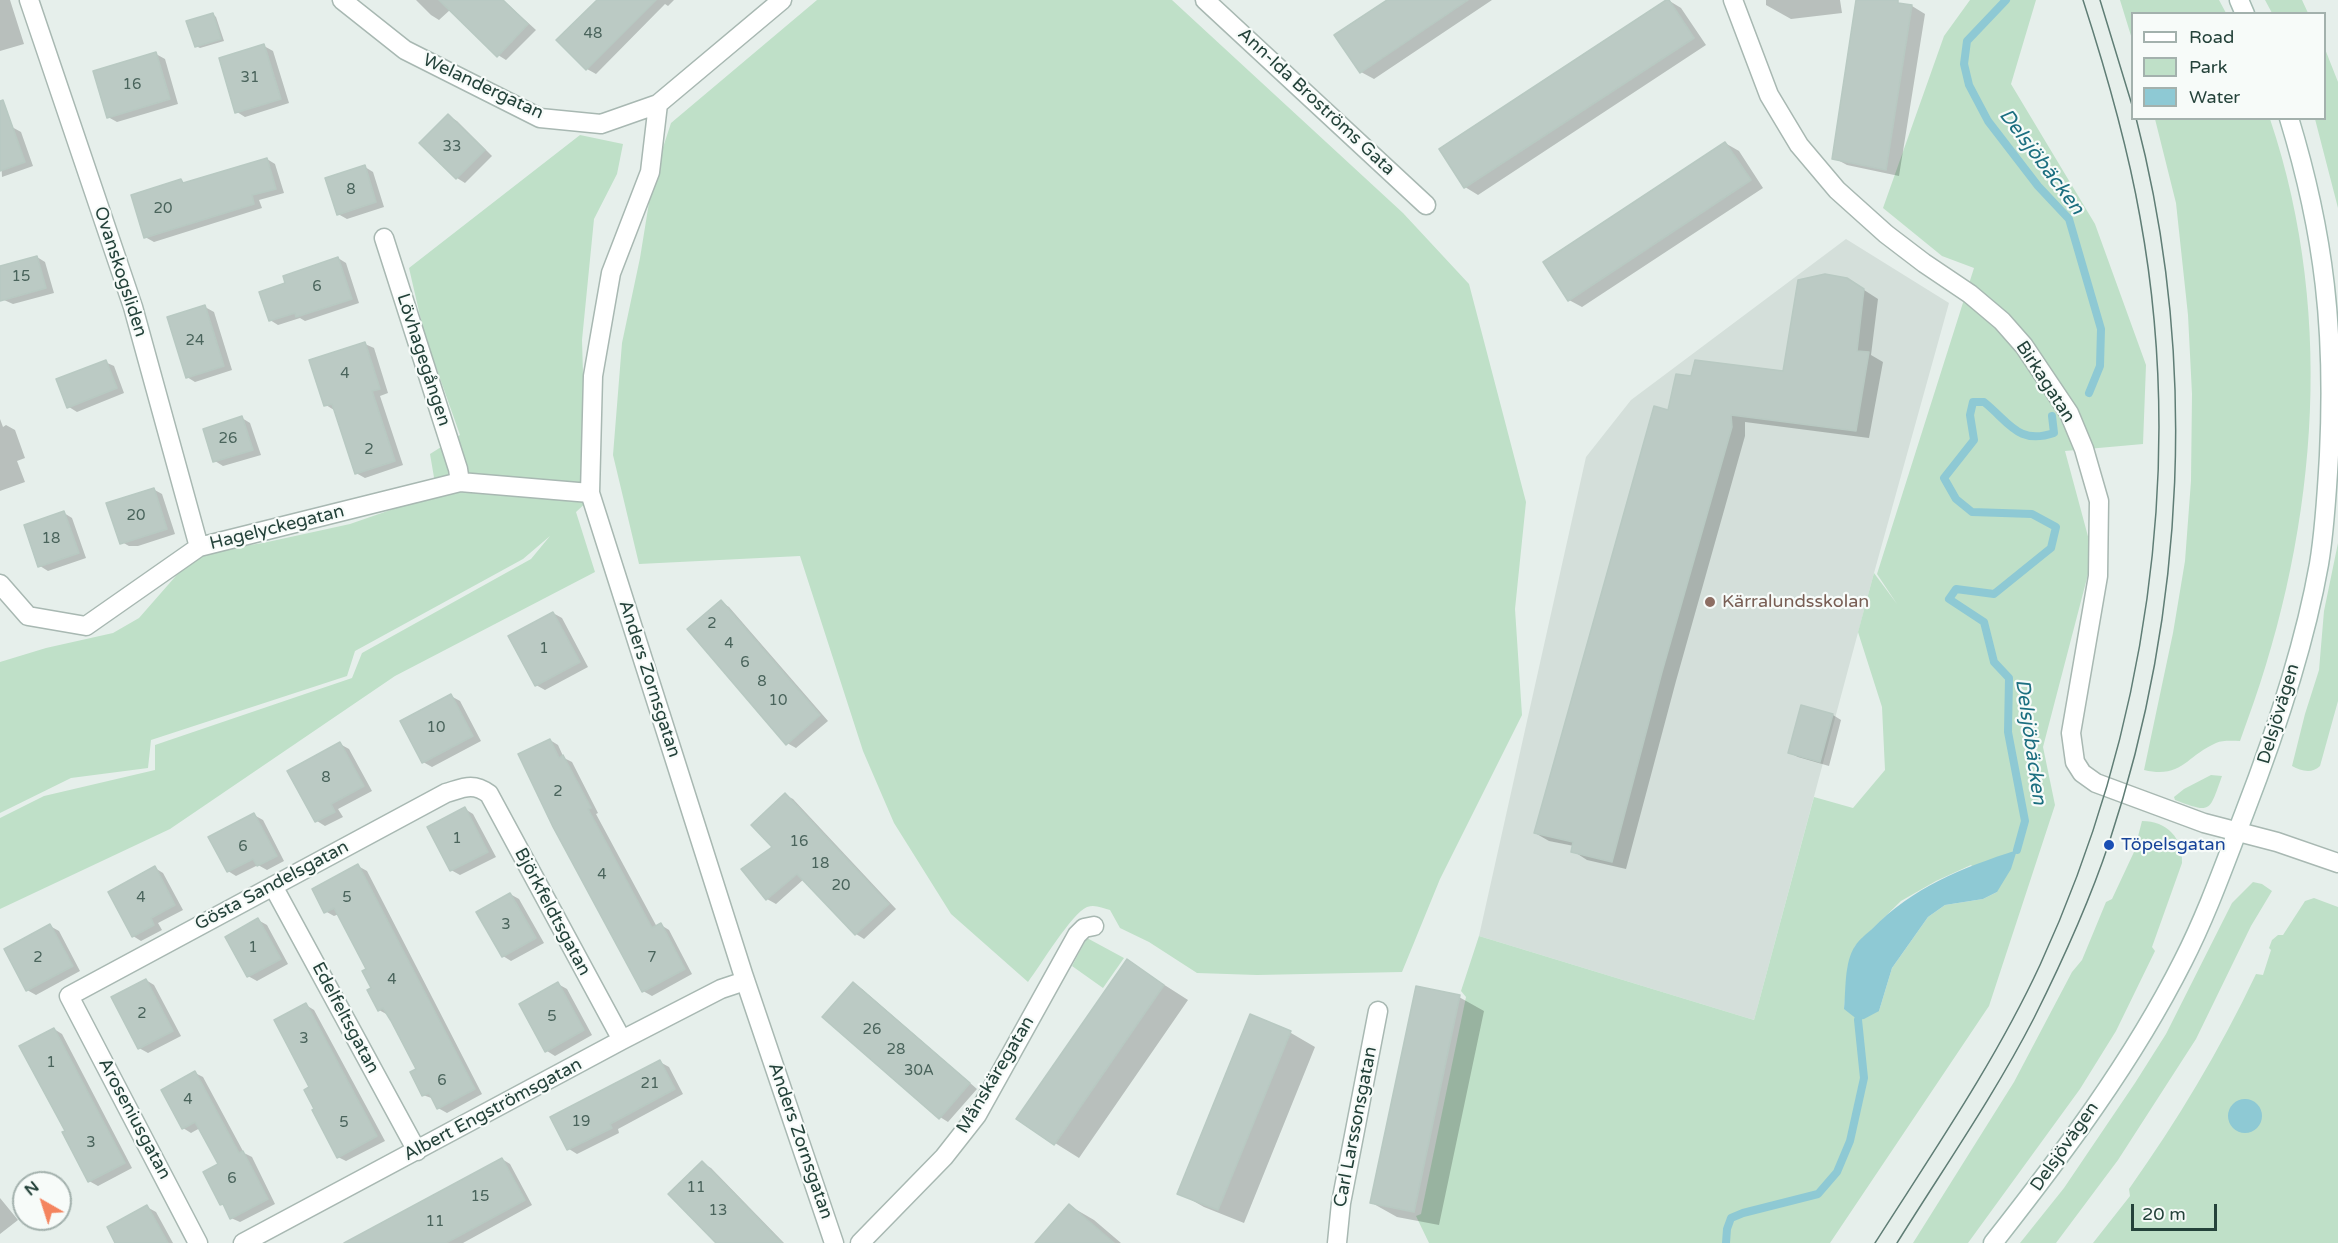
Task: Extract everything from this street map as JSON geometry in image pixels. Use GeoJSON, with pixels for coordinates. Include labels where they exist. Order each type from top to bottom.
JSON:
{"type":"FeatureCollection","features":[{"type":"Feature","properties":{"kind":"street","name":"Ovanskogsliden"},"geometry":{"type":"LineString","coordinates":[[29,0],[134,307],[199,547]]}},
{"type":"Feature","properties":{"kind":"street","name":"Welandergatan"},"geometry":{"type":"LineString","coordinates":[[342,0],[405,50],[540,118],[601,124],[658,104],[781,0]]}},
{"type":"Feature","properties":{"kind":"street","name":"Ann-Ida Broströms Gata"},"geometry":{"type":"LineString","coordinates":[[1205,0],[1426,205]]}},
{"type":"Feature","properties":{"kind":"street","name":"Birkagatan"},"geometry":{"type":"LineString","coordinates":[[1733,0],[1769,94],[1799,145],[1837,190],[1886,234],[1970,294],[2002,321],[2024,346],[2069,413],[2084,448],[2099,501],[2098,576],[2071,733],[2075,762],[2082,773],[2096,783],[2204,823],[2238,830]]}},
{"type":"Feature","properties":{"kind":"street","name":"Anders Zornsgatan"},"geometry":{"type":"LineString","coordinates":[[658,104],[650,172],[611,273],[593,376],[590,494],[745,981],[834,1243]]}},
{"type":"Feature","properties":{"kind":"street","name":"Delsjövägen"},"geometry":{"type":"LineString","coordinates":[[1993,1243],[2054,1165],[2150,1020],[2184,959],[2264,762],[2308,620],[2320,561],[2326,504],[2332,396],[2328,302],[2317,224],[2306,175],[2290,120]]}},
{"type":"Feature","properties":{"kind":"street","name":"Lövhagegången"},"geometry":{"type":"LineString","coordinates":[[384,238],[458,469],[460,482]]}},
{"type":"Feature","properties":{"kind":"street","name":"Hagelyckegatan"},"geometry":{"type":"LineString","coordinates":[[0,584],[28,616],[86,626],[199,547],[460,482],[590,494]]}},
{"type":"Feature","properties":{"kind":"street","name":"Gösta Sandelsgatan"},"geometry":{"type":"LineString","coordinates":[[69,996],[446,793],[468,787],[479,787]]}},
{"type":"Feature","properties":{"kind":"street","name":"Björkfeldtsgatan"},"geometry":{"type":"LineString","coordinates":[[479,787],[489,794],[622,1040]]}},
{"type":"Feature","properties":{"kind":"street"},"geometry":{"type":"LineString","coordinates":[[2238,830],[2338,863]]}},
{"type":"Feature","properties":{"kind":"street","name":"Edelfeltsgatan"},"geometry":{"type":"LineString","coordinates":[[273,886],[417,1151]]}},
{"type":"Feature","properties":{"kind":"street","name":"Månskäregatan"},"geometry":{"type":"LineString","coordinates":[[860,1243],[944,1157],[977,1115],[1077,935],[1084,928],[1094,926]]}},
{"type":"Feature","properties":{"kind":"street","name":"Albert Engströmsgatan"},"geometry":{"type":"LineString","coordinates":[[243,1243],[622,1040],[721,989],[745,981]]}},
{"type":"Feature","properties":{"kind":"street","name":"Aroseniusgatan"},"geometry":{"type":"LineString","coordinates":[[69,996],[198,1243]]}},
{"type":"Feature","properties":{"kind":"street","name":"Carl Larssonsgatan"},"geometry":{"type":"LineString","coordinates":[[1337,1243],[1341,1203],[1378,1011]]}},
{"type":"Feature","properties":{"kind":"shaded area","name":"Kärralundsskolan"},"geometry":{"type":"Polygon","coordinates":[[[1846,239],[1949,303],[1754,1020],[1479,936],[1586,457],[1631,400],[1846,239]]]}},
{"type":"Feature","properties":{"kind":"green space"},"geometry":{"type":"Polygon","coordinates":[[[817,0],[1172,0],[1403,213],[1469,284],[1526,502],[1515,609],[1522,715],[1440,879],[1402,972],[1257,975],[1197,973],[1149,942],[1120,928],[1110,910],[1093,906],[1087,907],[1073,919],[1028,982],[951,914],[894,823],[863,751],[800,556],[639,564],[613,455],[622,343],[640,258],[653,178],[671,123],[817,0]]]}},
{"type":"Feature","properties":{"kind":"green space"},"geometry":{"type":"Polygon","coordinates":[[[1970,0],[2036,0],[2011,84],[2095,224],[2146,365],[2143,444],[2065,451],[2093,555],[2043,747],[2055,805],[1989,1006],[1830,1243],[1429,1243],[1416,1216],[1421,1214],[1466,997],[1461,991],[1479,936],[1754,1020],[1814,797],[1853,808],[1885,770],[1882,707],[1858,632],[1874,573],[1897,604],[1877,574],[1974,268],[1942,256],[1883,208],[1944,36],[1970,0]],[[1971,865],[1901,901],[1855,946],[1848,966],[1844,1009],[1879,1011],[1892,968],[1928,917],[1945,905],[1983,899],[1997,892],[1971,865]]]}},
{"type":"Feature","properties":{"kind":"green space"},"geometry":{"type":"Polygon","coordinates":[[[2120,0],[2219,0],[2225,12],[2131,12],[2131,36],[2120,0]]]}},
{"type":"Feature","properties":{"kind":"green space"},"geometry":{"type":"Polygon","coordinates":[[[2265,0],[2302,0],[2308,12],[2271,12],[2265,0]]]}},
{"type":"Feature","properties":{"kind":"green space"},"geometry":{"type":"Polygon","coordinates":[[[2326,52],[2338,82],[2338,208],[2315,120],[2326,120],[2326,52]]]}},
{"type":"Feature","properties":{"kind":"green space"},"geometry":{"type":"Polygon","coordinates":[[[2155,120],[2270,120],[2291,196],[2305,274],[2310,352],[2309,432],[2301,510],[2286,589],[2266,666],[2240,741],[2216,743],[2176,769],[2157,772],[2144,770],[2173,633],[2185,561],[2191,481],[2192,394],[2188,315],[2176,203],[2155,120]]]}},
{"type":"Feature","properties":{"kind":"green space"},"geometry":{"type":"Polygon","coordinates":[[[580,135],[623,144],[617,174],[594,219],[582,340],[585,441],[590,499],[576,512],[595,572],[395,676],[170,829],[0,909],[0,818],[44,796],[155,770],[155,745],[352,678],[362,653],[531,559],[550,536],[523,559],[355,651],[347,676],[151,740],[148,768],[71,778],[0,813],[0,662],[46,648],[113,633],[139,618],[196,553],[263,543],[350,524],[402,506],[436,489],[430,454],[460,435],[424,333],[409,268],[580,135]]]}},
{"type":"Feature","properties":{"kind":"green space"},"geometry":{"type":"Polygon","coordinates":[[[2338,543],[2338,701],[2320,766],[2317,769],[2306,771],[2292,766],[2319,670],[2324,611],[2338,543]]]}},
{"type":"Feature","properties":{"kind":"green space"},"geometry":{"type":"Polygon","coordinates":[[[2211,775],[2222,776],[2208,807],[2196,807],[2175,800],[2174,797],[2184,789],[2211,775]]]}},
{"type":"Feature","properties":{"kind":"green space"},"geometry":{"type":"Polygon","coordinates":[[[2142,821],[2159,824],[2172,833],[2180,846],[2182,863],[2152,947],[2155,951],[2116,1031],[2080,1089],[1968,1243],[1913,1243],[2014,1082],[2072,972],[2082,960],[2106,902],[2112,899],[2134,852],[2142,821]]]}},
{"type":"Feature","properties":{"kind":"green space"},"geometry":{"type":"Polygon","coordinates":[[[2253,882],[2262,884],[2272,891],[2251,926],[2196,1039],[2118,1160],[2056,1243],[2020,1243],[2064,1188],[2135,1083],[2166,1034],[2232,903],[2253,882]]]}},
{"type":"Feature","properties":{"kind":"green space"},"geometry":{"type":"Polygon","coordinates":[[[2314,898],[2338,907],[2338,1243],[2093,1243],[2130,1196],[2129,1189],[2197,1084],[2256,974],[2263,975],[2272,940],[2278,935],[2283,935],[2305,901],[2314,898]]]}},
{"type":"Feature","properties":{"kind":"green space"},"geometry":{"type":"Polygon","coordinates":[[[1087,938],[1124,958],[1103,988],[1072,966],[1087,938]]]}},
{"type":"Feature","properties":{"kind":"water","name":"Delsjöbäcken"},"geometry":{"type":"Polygon","coordinates":[[[2017,850],[2011,869],[1997,892],[1983,899],[1945,905],[1928,917],[1892,968],[1879,1011],[1858,1020],[1844,1009],[1849,960],[1855,946],[1865,935],[1904,901],[1921,890],[1977,864],[2017,850]]]}},
{"type":"Feature","properties":{"kind":"water"},"geometry":{"type":"Polygon","coordinates":[[[2245,1099],[2257,1104],[2262,1116],[2257,1128],[2245,1133],[2233,1128],[2228,1116],[2233,1104],[2245,1099]]]}},
{"type":"Feature","properties":{"kind":"building"},"geometry":{"type":"Polygon","coordinates":[[[439,0],[503,0],[528,24],[497,57],[439,0]]]}},
{"type":"Feature","properties":{"kind":"building"},"geometry":{"type":"Polygon","coordinates":[[[597,0],[656,0],[586,70],[556,40],[597,0]]]}},
{"type":"Feature","properties":{"kind":"building"},"geometry":{"type":"Polygon","coordinates":[[[1387,0],[1468,0],[1360,73],[1334,35],[1387,0]]]}},
{"type":"Feature","properties":{"kind":"building"},"geometry":{"type":"Polygon","coordinates":[[[1669,0],[1694,38],[1464,188],[1439,149],[1669,0]]]}},
{"type":"Feature","properties":{"kind":"building"},"geometry":{"type":"Polygon","coordinates":[[[1856,0],[1898,0],[1898,3],[1912,5],[1886,170],[1832,159],[1856,0]]]}},
{"type":"Feature","properties":{"kind":"building"},"geometry":{"type":"Polygon","coordinates":[[[213,13],[221,39],[195,47],[186,21],[213,13]]]}},
{"type":"Feature","properties":{"kind":"building"},"geometry":{"type":"Polygon","coordinates":[[[264,44],[281,99],[235,113],[219,58],[264,44]]]}},
{"type":"Feature","properties":{"kind":"building"},"geometry":{"type":"Polygon","coordinates":[[[156,52],[170,99],[107,118],[93,71],[156,52]]]}},
{"type":"Feature","properties":{"kind":"building"},"geometry":{"type":"Polygon","coordinates":[[[3,100],[25,162],[0,171],[0,101],[3,100]]]}},
{"type":"Feature","properties":{"kind":"building"},"geometry":{"type":"Polygon","coordinates":[[[448,114],[485,150],[456,179],[419,143],[448,114]]]}},
{"type":"Feature","properties":{"kind":"building"},"geometry":{"type":"Polygon","coordinates":[[[1725,142],[1751,180],[1568,301],[1543,262],[1725,142]]]}},
{"type":"Feature","properties":{"kind":"building"},"geometry":{"type":"Polygon","coordinates":[[[267,158],[276,189],[252,195],[254,204],[144,238],[131,195],[181,179],[183,183],[267,158]]]}},
{"type":"Feature","properties":{"kind":"building"},"geometry":{"type":"Polygon","coordinates":[[[365,165],[376,202],[337,215],[325,178],[365,165]]]}},
{"type":"Feature","properties":{"kind":"building"},"geometry":{"type":"Polygon","coordinates":[[[37,256],[46,288],[0,301],[0,266],[37,256]]]}},
{"type":"Feature","properties":{"kind":"building"},"geometry":{"type":"Polygon","coordinates":[[[338,257],[352,299],[296,317],[295,313],[269,321],[259,292],[285,283],[283,276],[338,257]]]}},
{"type":"Feature","properties":{"kind":"building"},"geometry":{"type":"Polygon","coordinates":[[[1825,274],[1847,278],[1864,289],[1857,351],[1869,352],[1856,431],[1731,415],[1732,427],[1662,672],[1612,862],[1571,852],[1573,842],[1534,833],[1654,406],[1668,410],[1676,374],[1691,376],[1695,360],[1783,371],[1798,280],[1825,274]]]}},
{"type":"Feature","properties":{"kind":"building"},"geometry":{"type":"Polygon","coordinates":[[[205,305],[224,366],[186,378],[167,317],[205,305]]]}},
{"type":"Feature","properties":{"kind":"building"},"geometry":{"type":"Polygon","coordinates":[[[365,342],[380,389],[372,391],[395,461],[355,474],[332,404],[324,406],[309,360],[365,342]]]}},
{"type":"Feature","properties":{"kind":"building"},"geometry":{"type":"Polygon","coordinates":[[[106,360],[117,388],[67,408],[56,379],[106,360]]]}},
{"type":"Feature","properties":{"kind":"building"},"geometry":{"type":"Polygon","coordinates":[[[242,416],[253,450],[213,462],[203,429],[242,416]]]}},
{"type":"Feature","properties":{"kind":"building"},"geometry":{"type":"Polygon","coordinates":[[[154,488],[167,529],[120,544],[106,503],[154,488]]]}},
{"type":"Feature","properties":{"kind":"building"},"geometry":{"type":"Polygon","coordinates":[[[64,511],[79,553],[38,567],[24,525],[64,511]]]}},
{"type":"Feature","properties":{"kind":"building"},"geometry":{"type":"Polygon","coordinates":[[[721,600],[820,715],[786,745],[687,629],[721,600]]]}},
{"type":"Feature","properties":{"kind":"building"},"geometry":{"type":"Polygon","coordinates":[[[553,612],[580,662],[535,686],[508,636],[553,612]]]}},
{"type":"Feature","properties":{"kind":"building"},"geometry":{"type":"Polygon","coordinates":[[[451,694],[473,736],[422,763],[400,721],[451,694]]]}},
{"type":"Feature","properties":{"kind":"building"},"geometry":{"type":"Polygon","coordinates":[[[1801,705],[1833,714],[1820,762],[1788,753],[1801,705]]]}},
{"type":"Feature","properties":{"kind":"building"},"geometry":{"type":"Polygon","coordinates":[[[550,739],[559,758],[563,755],[591,808],[588,809],[652,928],[661,923],[685,969],[642,992],[553,827],[518,754],[550,739]]]}},
{"type":"Feature","properties":{"kind":"building"},"geometry":{"type":"Polygon","coordinates":[[[340,742],[364,786],[331,804],[335,812],[315,822],[287,771],[340,742]]]}},
{"type":"Feature","properties":{"kind":"building"},"geometry":{"type":"Polygon","coordinates":[[[785,793],[889,904],[855,935],[797,874],[766,900],[741,869],[772,847],[751,825],[785,793]]]}},
{"type":"Feature","properties":{"kind":"building"},"geometry":{"type":"Polygon","coordinates":[[[465,807],[488,852],[450,871],[427,827],[465,807]]]}},
{"type":"Feature","properties":{"kind":"building"},"geometry":{"type":"Polygon","coordinates":[[[254,813],[277,856],[257,866],[253,859],[227,872],[208,837],[254,813]]]}},
{"type":"Feature","properties":{"kind":"building"},"geometry":{"type":"Polygon","coordinates":[[[358,864],[475,1089],[437,1109],[429,1093],[422,1096],[410,1072],[416,1069],[383,1008],[378,1011],[367,990],[371,988],[362,971],[366,969],[334,908],[324,913],[312,889],[358,864]]]}},
{"type":"Feature","properties":{"kind":"building"},"geometry":{"type":"Polygon","coordinates":[[[155,866],[175,905],[151,918],[154,925],[132,937],[108,892],[155,866]]]}},
{"type":"Feature","properties":{"kind":"building"},"geometry":{"type":"Polygon","coordinates":[[[510,893],[536,938],[502,957],[476,912],[510,893]]]}},
{"type":"Feature","properties":{"kind":"building"},"geometry":{"type":"Polygon","coordinates":[[[258,918],[281,959],[247,977],[225,937],[258,918]]]}},
{"type":"Feature","properties":{"kind":"building"},"geometry":{"type":"Polygon","coordinates":[[[50,924],[73,966],[26,991],[4,949],[50,924]]]}},
{"type":"Feature","properties":{"kind":"building"},"geometry":{"type":"Polygon","coordinates":[[[1127,959],[1164,985],[1054,1145],[1016,1119],[1127,959]]]}},
{"type":"Feature","properties":{"kind":"building"},"geometry":{"type":"Polygon","coordinates":[[[146,979],[173,1031],[138,1049],[111,997],[146,979]]]}},
{"type":"Feature","properties":{"kind":"building"},"geometry":{"type":"Polygon","coordinates":[[[558,982],[584,1030],[545,1052],[519,1004],[558,982]]]}},
{"type":"Feature","properties":{"kind":"building"},"geometry":{"type":"Polygon","coordinates":[[[853,982],[970,1083],[939,1119],[822,1017],[853,982]]]}},
{"type":"Feature","properties":{"kind":"building"},"geometry":{"type":"Polygon","coordinates":[[[1416,986],[1460,995],[1414,1212],[1370,1203],[1416,986]]]}},
{"type":"Feature","properties":{"kind":"building"},"geometry":{"type":"Polygon","coordinates":[[[306,1003],[377,1136],[337,1158],[304,1090],[309,1087],[274,1020],[306,1003]]]}},
{"type":"Feature","properties":{"kind":"building"},"geometry":{"type":"Polygon","coordinates":[[[1250,1014],[1291,1031],[1218,1210],[1177,1194],[1250,1014]]]}},
{"type":"Feature","properties":{"kind":"building"},"geometry":{"type":"Polygon","coordinates":[[[54,1028],[125,1163],[88,1182],[62,1132],[65,1131],[19,1046],[54,1028]]]}},
{"type":"Feature","properties":{"kind":"building"},"geometry":{"type":"Polygon","coordinates":[[[660,1060],[675,1089],[610,1124],[612,1128],[567,1150],[550,1117],[660,1060]]]}},
{"type":"Feature","properties":{"kind":"building"},"geometry":{"type":"Polygon","coordinates":[[[195,1071],[239,1153],[243,1151],[268,1199],[230,1219],[203,1172],[218,1164],[195,1122],[182,1129],[161,1090],[195,1071]]]}},
{"type":"Feature","properties":{"kind":"building"},"geometry":{"type":"Polygon","coordinates":[[[502,1158],[525,1200],[446,1243],[344,1243],[502,1158]]]}},
{"type":"Feature","properties":{"kind":"building"},"geometry":{"type":"Polygon","coordinates":[[[702,1161],[782,1243],[716,1243],[668,1194],[702,1161]]]}},
{"type":"Feature","properties":{"kind":"building"},"geometry":{"type":"Polygon","coordinates":[[[1069,1204],[1114,1243],[1035,1243],[1069,1204]]]}},
{"type":"Feature","properties":{"kind":"building"},"geometry":{"type":"Polygon","coordinates":[[[147,1205],[168,1243],[115,1243],[107,1227],[147,1205]]]}},
{"type":"Feature","properties":{"kind":"waterway","name":"Delsjöbäcken"},"geometry":{"type":"LineString","coordinates":[[2006,0],[1967,41],[1964,64],[1969,85],[1988,121],[2038,186],[2069,219],[2101,329],[2100,366],[2089,393]]}},
{"type":"Feature","properties":{"kind":"waterway","name":"Delsjöbäcken"},"geometry":{"type":"LineString","coordinates":[[2017,850],[2025,821],[2008,732],[2009,678],[1994,662],[1984,622],[1949,599],[1956,589],[1994,594],[2051,548],[2056,527],[2032,514],[1972,512],[1956,499],[1944,478],[1974,440],[1970,415],[1973,402],[1984,402],[2015,430],[2032,436],[2054,433],[2052,416]]}},
{"type":"Feature","properties":{"kind":"waterway","name":"Delsjöbäcken"},"geometry":{"type":"LineString","coordinates":[[1726,1243],[1731,1218],[1818,1194],[1837,1172],[1850,1141],[1864,1078],[1858,1020]]}},
{"type":"Feature","properties":{"kind":"tram line"},"geometry":{"type":"LineString","coordinates":[[1875,1243],[1983,1072],[2040,965],[2077,877],[2107,786],[2130,693],[2147,598],[2157,503],[2159,407],[2153,312],[2140,217],[2129,162],[2108,80],[2083,0]]}},
{"type":"Feature","properties":{"kind":"tram line"},"geometry":{"type":"LineString","coordinates":[[2100,0],[2131,102]]}},
{"type":"Feature","properties":{"kind":"tram line"},"geometry":{"type":"LineString","coordinates":[[1897,1243],[2002,1076],[2055,975],[2093,888],[2135,755],[2154,665],[2168,574],[2175,482],[2175,391],[2169,299],[2156,208],[2136,120]]}},
{"type":"Feature","properties":{"kind":"place","name":"Kärralundsskolan"},"geometry":{"type":"Point","coordinates":[1710,602]}},
{"type":"Feature","properties":{"kind":"place","name":"Töpelsgatan"},"geometry":{"type":"Point","coordinates":[2109,845]}}]}
